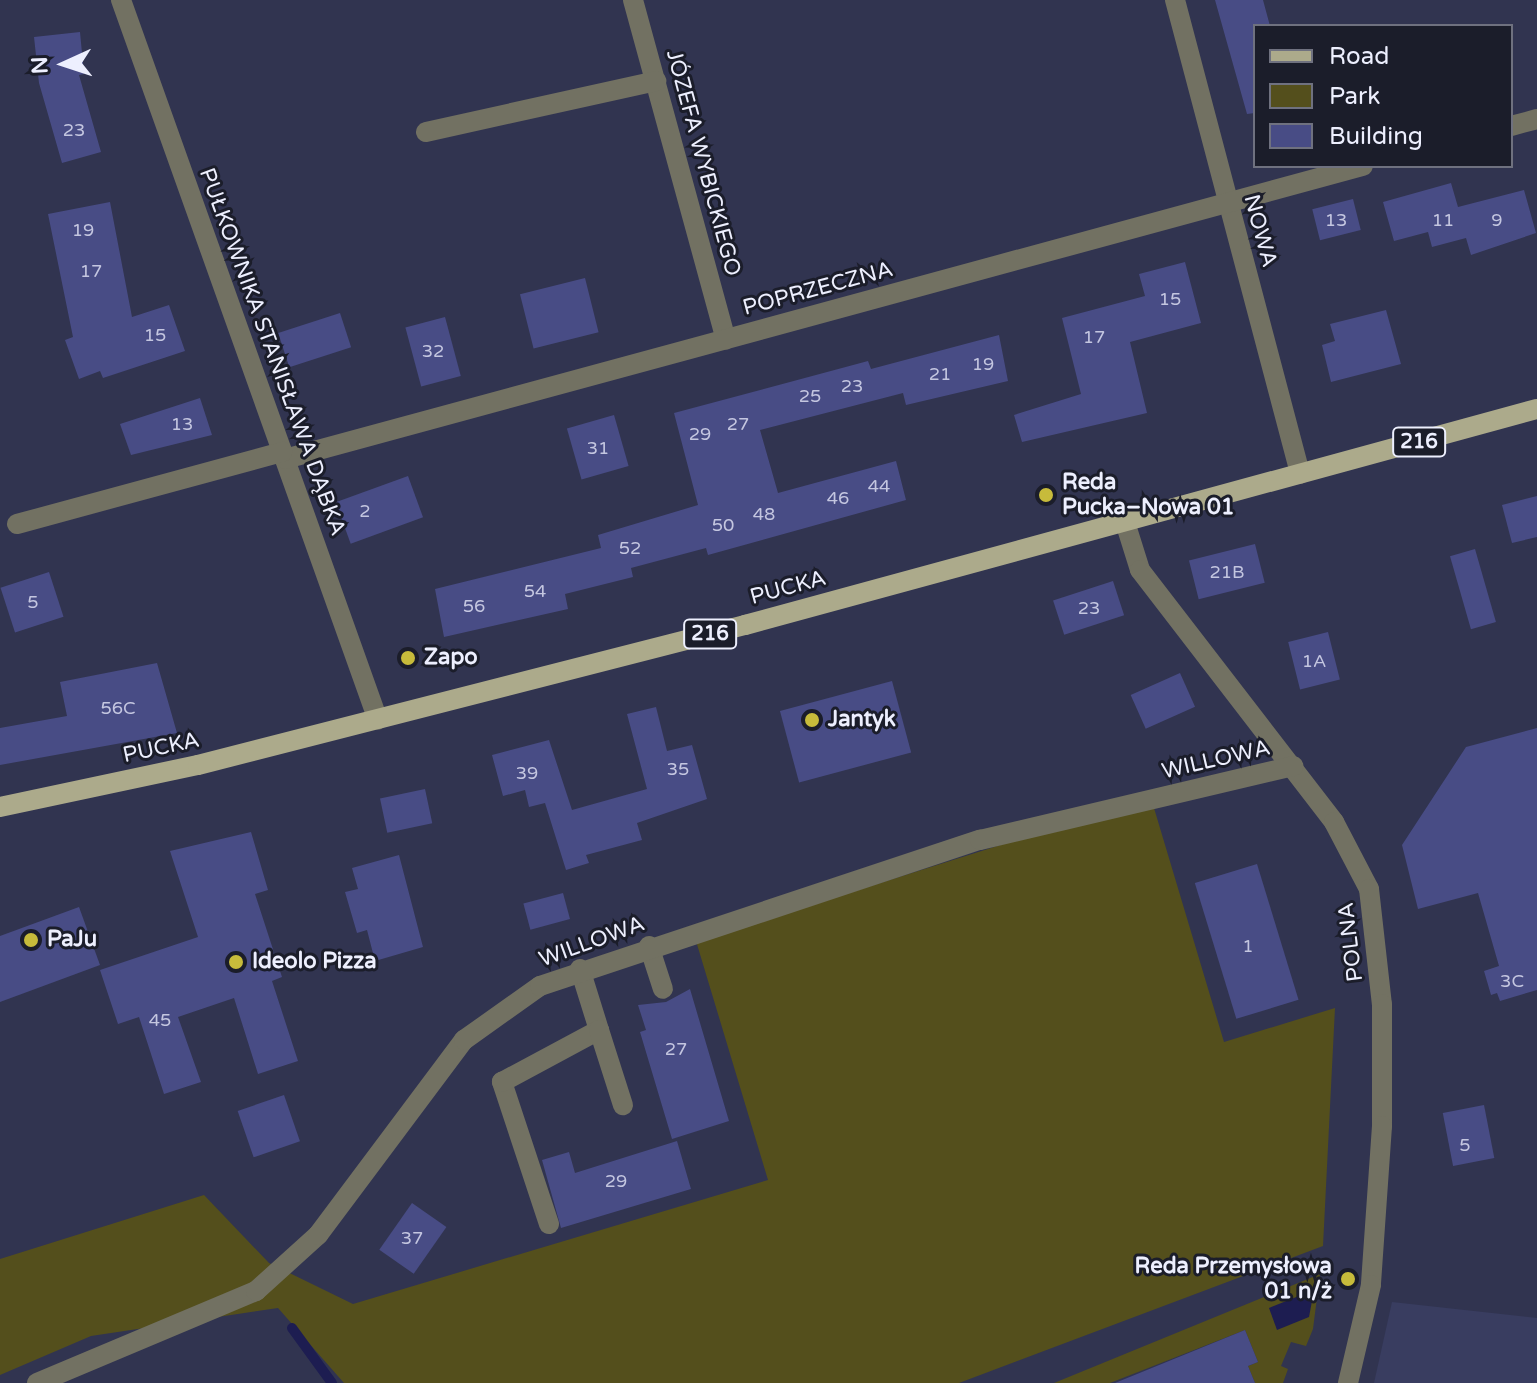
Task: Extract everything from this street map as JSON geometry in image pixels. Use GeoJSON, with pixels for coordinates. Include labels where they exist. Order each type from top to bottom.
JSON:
{"type":"FeatureCollection","features":[{"type":"Feature","properties":{"kind":"main road","name":"PUCKA"},"geometry":{"type":"LineString","coordinates":[[0,807],[378,720],[1537,409]]}},
{"type":"Feature","properties":{"kind":"street","name":"PUŁKOWNIKA STANISŁAWA DĄBKA"},"geometry":{"type":"LineString","coordinates":[[121,0],[378,720]]}},
{"type":"Feature","properties":{"kind":"street","name":"JÓZEFA WYBICKIEGO"},"geometry":{"type":"LineString","coordinates":[[633,0],[726,339]]}},
{"type":"Feature","properties":{"kind":"street","name":"NOWA"},"geometry":{"type":"LineString","coordinates":[[1175,0],[1300,474]]}},
{"type":"Feature","properties":{"kind":"street"},"geometry":{"type":"LineString","coordinates":[[426,132],[656,81]]}},
{"type":"Feature","properties":{"kind":"street"},"geometry":{"type":"LineString","coordinates":[[1513,125],[1537,119]]}},
{"type":"Feature","properties":{"kind":"street","name":"POPRZECZNA"},"geometry":{"type":"LineString","coordinates":[[17,524],[726,339],[1356,168]]}},
{"type":"Feature","properties":{"kind":"street","name":"POLNA"},"geometry":{"type":"LineString","coordinates":[[1125,522],[1140,570],[1334,822],[1369,889],[1377,945],[1382,1126],[1371,1285],[1348,1383]]}},
{"type":"Feature","properties":{"kind":"street","name":"WILLOWA"},"geometry":{"type":"LineString","coordinates":[[37,1383],[256,1291],[318,1235],[464,1040],[540,986],[649,946],[980,840],[1293,766]]}},
{"type":"Feature","properties":{"kind":"street"},"geometry":{"type":"LineString","coordinates":[[649,946],[663,989]]}},
{"type":"Feature","properties":{"kind":"street"},"geometry":{"type":"LineString","coordinates":[[580,969],[623,1105]]}},
{"type":"Feature","properties":{"kind":"street"},"geometry":{"type":"LineString","coordinates":[[549,1224],[502,1082],[599,1030]]}},
{"type":"Feature","properties":{"kind":"shaded area"},"geometry":{"type":"Polygon","coordinates":[[[1314,1290],[1309,1317],[1277,1330],[1269,1308],[1314,1290]]]}},
{"type":"Feature","properties":{"kind":"shaded area"},"geometry":{"type":"Polygon","coordinates":[[[1392,1302],[1537,1318],[1537,1383],[1374,1383],[1392,1302]]]}},
{"type":"Feature","properties":{"kind":"green space"},"geometry":{"type":"Polygon","coordinates":[[[1154,808],[1224,1042],[1335,1008],[1323,1246],[959,1383],[344,1383],[278,1308],[91,1336],[0,1375],[0,1259],[204,1195],[269,1263],[353,1304],[768,1180],[696,941],[1023,838],[1154,808]]]}},
{"type":"Feature","properties":{"kind":"green space"},"geometry":{"type":"Polygon","coordinates":[[[1320,1274],[1313,1329],[1306,1346],[1291,1342],[1281,1366],[1288,1369],[1283,1383],[1255,1383],[1248,1366],[1258,1362],[1245,1330],[1110,1383],[1054,1383],[1320,1274]]]}},
{"type":"Feature","properties":{"kind":"building"},"geometry":{"type":"Polygon","coordinates":[[[1215,0],[1263,0],[1269,24],[1253,24],[1253,113],[1247,114],[1215,0]]]}},
{"type":"Feature","properties":{"kind":"building"},"geometry":{"type":"Polygon","coordinates":[[[80,32],[84,74],[79,75],[101,152],[62,163],[39,83],[34,37],[80,32]]]}},
{"type":"Feature","properties":{"kind":"building"},"geometry":{"type":"Polygon","coordinates":[[[1451,183],[1458,207],[1524,190],[1536,233],[1471,255],[1466,238],[1432,247],[1428,232],[1394,241],[1383,202],[1451,183]]]}},
{"type":"Feature","properties":{"kind":"building"},"geometry":{"type":"Polygon","coordinates":[[[1353,199],[1361,230],[1320,240],[1312,209],[1353,199]]]}},
{"type":"Feature","properties":{"kind":"building"},"geometry":{"type":"Polygon","coordinates":[[[110,202],[132,317],[169,305],[185,351],[103,378],[100,371],[79,379],[65,340],[73,337],[48,214],[110,202]]]}},
{"type":"Feature","properties":{"kind":"building"},"geometry":{"type":"Polygon","coordinates":[[[1185,262],[1201,323],[1130,342],[1147,413],[1022,442],[1014,415],[1081,394],[1062,318],[1145,296],[1139,274],[1185,262]]]}},
{"type":"Feature","properties":{"kind":"building"},"geometry":{"type":"Polygon","coordinates":[[[585,278],[599,332],[534,349],[520,294],[585,278]]]}},
{"type":"Feature","properties":{"kind":"building"},"geometry":{"type":"Polygon","coordinates":[[[1386,310],[1401,364],[1331,382],[1322,345],[1335,341],[1330,324],[1386,310]]]}},
{"type":"Feature","properties":{"kind":"building"},"geometry":{"type":"Polygon","coordinates":[[[340,313],[351,347],[289,367],[278,333],[340,313]]]}},
{"type":"Feature","properties":{"kind":"building"},"geometry":{"type":"Polygon","coordinates":[[[445,317],[461,376],[421,387],[405,328],[445,317]]]}},
{"type":"Feature","properties":{"kind":"building"},"geometry":{"type":"Polygon","coordinates":[[[999,335],[1008,381],[906,405],[903,393],[760,430],[778,493],[896,461],[906,500],[708,555],[706,548],[631,568],[633,577],[565,594],[568,609],[444,637],[435,589],[601,548],[598,535],[698,505],[674,413],[868,361],[871,369],[999,335]]]}},
{"type":"Feature","properties":{"kind":"building"},"geometry":{"type":"Polygon","coordinates":[[[200,398],[212,435],[131,455],[120,424],[200,398]]]}},
{"type":"Feature","properties":{"kind":"building"},"geometry":{"type":"Polygon","coordinates":[[[614,415],[629,466],[582,479],[567,429],[614,415]]]}},
{"type":"Feature","properties":{"kind":"building"},"geometry":{"type":"Polygon","coordinates":[[[408,476],[423,517],[351,544],[336,502],[408,476]]]}},
{"type":"Feature","properties":{"kind":"building"},"geometry":{"type":"Polygon","coordinates":[[[1537,496],[1537,537],[1512,543],[1502,505],[1537,496]]]}},
{"type":"Feature","properties":{"kind":"building"},"geometry":{"type":"Polygon","coordinates":[[[1255,544],[1265,583],[1199,599],[1189,560],[1255,544]]]}},
{"type":"Feature","properties":{"kind":"building"},"geometry":{"type":"Polygon","coordinates":[[[1475,549],[1496,622],[1471,629],[1450,556],[1475,549]]]}},
{"type":"Feature","properties":{"kind":"building"},"geometry":{"type":"Polygon","coordinates":[[[49,572],[64,617],[15,632],[0,588],[49,572]]]}},
{"type":"Feature","properties":{"kind":"building"},"geometry":{"type":"Polygon","coordinates":[[[1113,581],[1124,615],[1064,635],[1053,600],[1113,581]]]}},
{"type":"Feature","properties":{"kind":"building"},"geometry":{"type":"Polygon","coordinates":[[[1328,632],[1340,680],[1300,689],[1288,642],[1328,632]]]}},
{"type":"Feature","properties":{"kind":"building"},"geometry":{"type":"Polygon","coordinates":[[[157,663],[177,733],[0,765],[0,728],[67,716],[60,682],[157,663]]]}},
{"type":"Feature","properties":{"kind":"building"},"geometry":{"type":"Polygon","coordinates":[[[1180,673],[1195,707],[1146,729],[1131,695],[1180,673]]]}},
{"type":"Feature","properties":{"kind":"building"},"geometry":{"type":"Polygon","coordinates":[[[892,681],[911,752],[799,783],[780,711],[892,681]]]}},
{"type":"Feature","properties":{"kind":"building"},"geometry":{"type":"Polygon","coordinates":[[[656,707],[667,751],[692,745],[707,799],[637,823],[642,840],[586,855],[589,863],[566,870],[545,803],[529,807],[525,790],[503,796],[492,755],[549,740],[572,810],[647,789],[627,714],[656,707]]]}},
{"type":"Feature","properties":{"kind":"building"},"geometry":{"type":"Polygon","coordinates":[[[1537,728],[1537,990],[1500,1001],[1497,993],[1491,995],[1484,971],[1499,966],[1478,893],[1418,909],[1402,845],[1466,747],[1537,728]]]}},
{"type":"Feature","properties":{"kind":"building"},"geometry":{"type":"Polygon","coordinates":[[[425,789],[432,823],[387,833],[380,799],[425,789]]]}},
{"type":"Feature","properties":{"kind":"building"},"geometry":{"type":"Polygon","coordinates":[[[251,832],[268,890],[255,894],[282,977],[272,981],[298,1061],[258,1074],[234,998],[178,1017],[201,1082],[164,1094],[139,1017],[118,1024],[100,970],[198,937],[170,851],[251,832]]]}},
{"type":"Feature","properties":{"kind":"building"},"geometry":{"type":"Polygon","coordinates":[[[399,855],[423,947],[375,961],[367,930],[357,933],[345,892],[358,889],[352,868],[399,855]]]}},
{"type":"Feature","properties":{"kind":"building"},"geometry":{"type":"Polygon","coordinates":[[[1257,864],[1299,1000],[1236,1019],[1195,883],[1257,864]]]}},
{"type":"Feature","properties":{"kind":"building"},"geometry":{"type":"Polygon","coordinates":[[[563,893],[570,919],[530,930],[523,904],[563,893]]]}},
{"type":"Feature","properties":{"kind":"building"},"geometry":{"type":"Polygon","coordinates":[[[79,907],[100,965],[0,1002],[0,936],[79,907]]]}},
{"type":"Feature","properties":{"kind":"building"},"geometry":{"type":"Polygon","coordinates":[[[690,989],[729,1121],[672,1139],[640,1032],[646,1030],[638,1005],[666,1002],[690,989]]]}},
{"type":"Feature","properties":{"kind":"building"},"geometry":{"type":"Polygon","coordinates":[[[284,1095],[300,1141],[254,1157],[238,1111],[284,1095]]]}},
{"type":"Feature","properties":{"kind":"building"},"geometry":{"type":"Polygon","coordinates":[[[1484,1105],[1494,1158],[1453,1166],[1443,1113],[1484,1105]]]}},
{"type":"Feature","properties":{"kind":"building"},"geometry":{"type":"Polygon","coordinates":[[[677,1141],[691,1189],[561,1228],[542,1160],[569,1152],[575,1173],[677,1141]]]}},
{"type":"Feature","properties":{"kind":"building"},"geometry":{"type":"Polygon","coordinates":[[[412,1203],[446,1227],[414,1274],[379,1250],[412,1203]]]}},
{"type":"Feature","properties":{"kind":"building"},"geometry":{"type":"Polygon","coordinates":[[[1245,1330],[1258,1362],[1248,1366],[1255,1383],[1115,1383],[1245,1330]]]}},
{"type":"Feature","properties":{"kind":"waterway"},"geometry":{"type":"LineString","coordinates":[[292,1328],[332,1383]]}},
{"type":"Feature","properties":{"kind":"place","name":"Reda Pucka–Nowa 01"},"geometry":{"type":"Point","coordinates":[1046,495]}},
{"type":"Feature","properties":{"kind":"place","name":"Zapo"},"geometry":{"type":"Point","coordinates":[408,658]}},
{"type":"Feature","properties":{"kind":"place","name":"Jantyk"},"geometry":{"type":"Point","coordinates":[812,720]}},
{"type":"Feature","properties":{"kind":"place","name":"PaJu"},"geometry":{"type":"Point","coordinates":[31,940]}},
{"type":"Feature","properties":{"kind":"place","name":"Ideolo Pizza"},"geometry":{"type":"Point","coordinates":[236,962]}},
{"type":"Feature","properties":{"kind":"place","name":"Reda Przemysłowa 01 n/ż"},"geometry":{"type":"Point","coordinates":[1348,1279]}}]}
